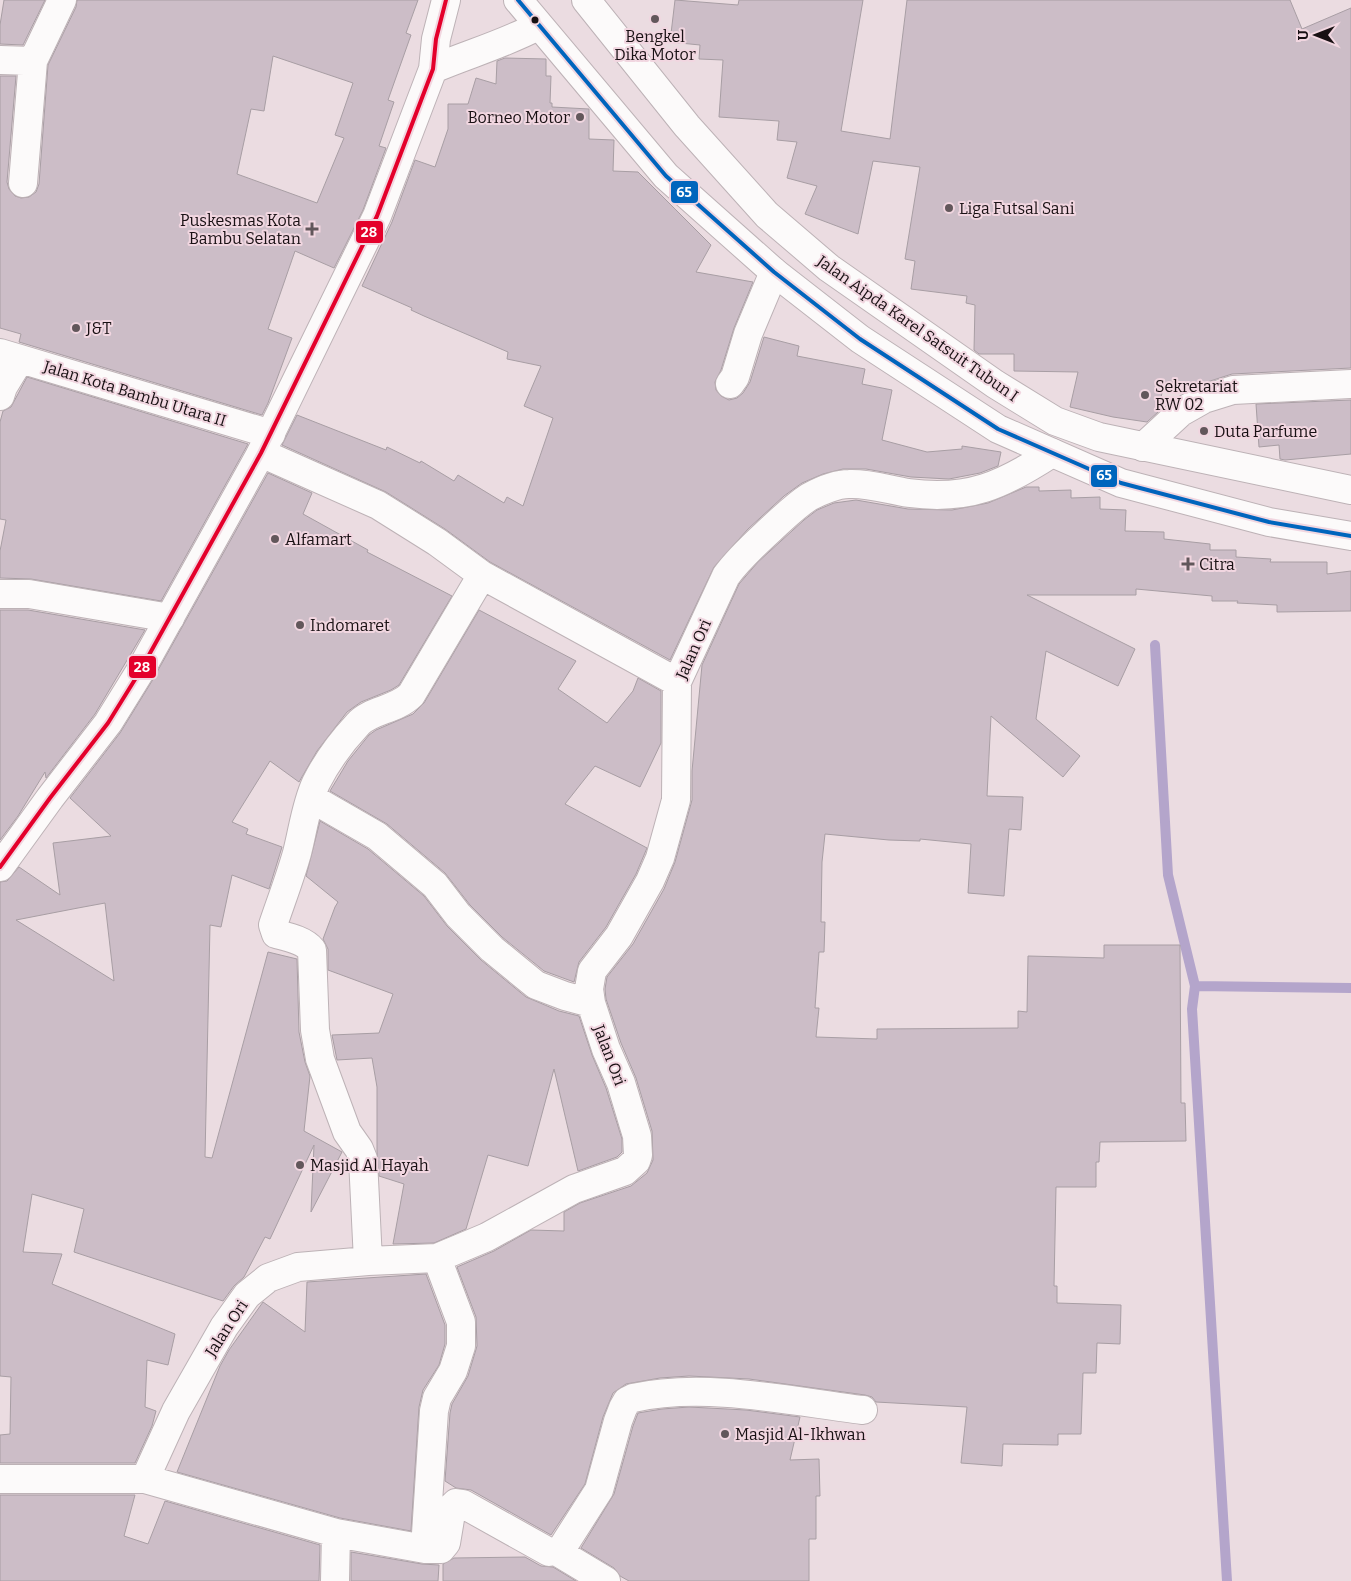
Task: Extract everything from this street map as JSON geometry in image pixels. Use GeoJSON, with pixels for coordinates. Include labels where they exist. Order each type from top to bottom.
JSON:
{"type":"FeatureCollection","features":[{"type":"Feature","properties":{"kind":"street"},"geometry":{"type":"LineString","coordinates":[[23,182],[33,61],[62,0]]}},
{"type":"Feature","properties":{"kind":"street"},"geometry":{"type":"LineString","coordinates":[[0,868],[50,798],[108,723],[139,673],[266,443],[377,216],[433,69],[436,39],[446,0]]}},
{"type":"Feature","properties":{"kind":"street"},"geometry":{"type":"LineString","coordinates":[[518,0],[666,176],[774,272],[868,344],[998,429],[1121,483],[1269,522],[1351,536]]}},
{"type":"Feature","properties":{"kind":"street","name":"Jalan Aipda Karel Satsuit Tubun I"},"geometry":{"type":"LineString","coordinates":[[590,2],[687,126],[760,207],[829,268],[995,384],[1055,421],[1099,437],[1351,490]]}},
{"type":"Feature","properties":{"kind":"street"},"geometry":{"type":"LineString","coordinates":[[433,69],[468,54],[514,39],[538,26]]}},
{"type":"Feature","properties":{"kind":"street"},"geometry":{"type":"LineString","coordinates":[[0,60],[33,61]]}},
{"type":"Feature","properties":{"kind":"street"},"geometry":{"type":"LineString","coordinates":[[730,384],[735,377],[748,334],[774,272]]}},
{"type":"Feature","properties":{"kind":"street"},"geometry":{"type":"LineString","coordinates":[[0,396],[10,356]]}},
{"type":"Feature","properties":{"kind":"street","name":"Jalan Kota Bambu Utara II"},"geometry":{"type":"LineString","coordinates":[[10,356],[266,443],[378,505],[437,542],[482,575],[677,682]]}},
{"type":"Feature","properties":{"kind":"street"},"geometry":{"type":"LineString","coordinates":[[1143,447],[1181,412],[1204,399],[1233,390],[1351,384]]}},
{"type":"Feature","properties":{"kind":"street","name":"Jalan Ori"},"geometry":{"type":"LineString","coordinates":[[145,1479],[176,1411],[224,1327],[248,1295],[268,1278],[298,1266],[437,1258],[487,1237],[574,1189],[625,1171],[636,1161],[637,1136],[621,1083],[606,1049],[591,1003],[589,988],[592,971],[619,936],[650,881],[660,858],[676,800],[677,682],[726,576],[737,560],[785,516],[809,497],[847,484],[876,486],[896,491],[934,496],[968,493],[983,490],[1018,475],[1052,453]]}},
{"type":"Feature","properties":{"kind":"street"},"geometry":{"type":"LineString","coordinates":[[368,1261],[363,1159],[359,1149],[347,1132],[320,1059],[315,1030],[312,950],[308,945],[276,934],[273,925],[291,873],[311,798],[324,768],[358,723],[404,702],[411,695],[482,575]]}},
{"type":"Feature","properties":{"kind":"street"},"geometry":{"type":"LineString","coordinates":[[0,594],[29,594],[170,618]]}},
{"type":"Feature","properties":{"kind":"street"},"geometry":{"type":"LineString","coordinates":[[311,798],[377,836],[435,885],[458,915],[492,949],[536,985],[591,1003]]}},
{"type":"Feature","properties":{"kind":"street"},"geometry":{"type":"LineString","coordinates":[[425,1549],[434,1411],[437,1398],[453,1371],[460,1346],[461,1322],[437,1258]]}},
{"type":"Feature","properties":{"kind":"street"},"geometry":{"type":"LineString","coordinates":[[0,1479],[145,1479],[336,1534],[425,1549],[440,1549],[446,1543],[452,1507],[456,1504],[463,1504],[549,1552],[562,1548],[599,1490],[622,1408],[627,1401],[633,1398],[679,1392],[729,1393],[863,1410]]}},
{"type":"Feature","properties":{"kind":"street"},"geometry":{"type":"LineString","coordinates":[[335,1581],[336,1534]]}},
{"type":"Feature","properties":{"kind":"street"},"geometry":{"type":"LineString","coordinates":[[556,1551],[606,1581]]}},
{"type":"Feature","properties":{"kind":"building"},"geometry":{"type":"Polygon","coordinates":[[[4,0],[45,0],[23,45],[0,44],[0,25],[4,0]]]}},
{"type":"Feature","properties":{"kind":"building"},"geometry":{"type":"Polygon","coordinates":[[[77,0],[418,0],[406,33],[411,35],[388,100],[394,102],[379,146],[386,148],[363,210],[334,268],[295,251],[268,329],[292,338],[262,415],[19,342],[21,334],[0,328],[0,76],[16,76],[7,182],[9,189],[15,196],[21,198],[29,197],[36,192],[39,184],[48,65],[76,7],[77,0]],[[273,56],[264,111],[251,109],[237,174],[317,203],[344,138],[335,135],[353,83],[273,56]]]}},
{"type":"Feature","properties":{"kind":"building"},"geometry":{"type":"Polygon","coordinates":[[[675,0],[738,5],[739,0],[863,0],[841,131],[890,139],[907,0],[1290,0],[1302,29],[1351,8],[1351,368],[1232,374],[1204,383],[1164,383],[1158,412],[1147,422],[1113,417],[1070,407],[1078,372],[1014,371],[1014,354],[979,354],[974,350],[975,305],[966,303],[967,296],[911,289],[915,261],[905,259],[920,167],[873,161],[858,234],[805,214],[817,186],[787,178],[797,142],[777,140],[779,121],[719,117],[723,60],[699,59],[700,45],[670,42],[675,0]]]}},
{"type":"Feature","properties":{"kind":"building"},"geometry":{"type":"Polygon","coordinates":[[[505,58],[546,59],[546,76],[551,76],[550,103],[552,103],[552,107],[589,109],[589,139],[614,140],[613,171],[638,172],[711,245],[696,272],[753,282],[715,382],[716,390],[721,396],[729,400],[737,398],[743,393],[750,382],[764,337],[799,346],[797,356],[865,369],[862,384],[892,390],[882,440],[927,452],[962,449],[962,446],[1001,452],[998,466],[980,473],[949,479],[911,477],[866,469],[843,469],[823,474],[802,483],[784,496],[748,529],[714,567],[670,660],[490,562],[445,529],[386,492],[282,445],[297,415],[386,450],[387,447],[420,463],[421,461],[454,481],[458,475],[504,503],[507,497],[523,506],[553,418],[524,406],[541,366],[507,359],[508,352],[424,316],[411,310],[412,308],[362,286],[392,222],[415,160],[435,167],[448,129],[448,104],[468,104],[476,78],[496,84],[497,61],[505,58]]]}},
{"type":"Feature","properties":{"kind":"building"},"geometry":{"type":"Polygon","coordinates":[[[27,377],[248,444],[161,601],[31,579],[0,578],[0,551],[6,520],[0,519],[0,422],[3,411],[11,407],[27,377]]]}},
{"type":"Feature","properties":{"kind":"building"},"geometry":{"type":"Polygon","coordinates":[[[1351,400],[1351,454],[1285,460],[1280,459],[1279,445],[1259,447],[1256,404],[1351,400]]]}},
{"type":"Feature","properties":{"kind":"building"},"geometry":{"type":"Polygon","coordinates":[[[268,473],[312,493],[303,514],[368,550],[367,552],[452,596],[399,685],[361,702],[347,712],[317,751],[299,782],[270,761],[232,822],[248,829],[246,834],[282,847],[269,889],[232,875],[221,927],[210,925],[205,1157],[212,1158],[268,952],[297,959],[299,1032],[310,1076],[304,1131],[342,1152],[311,1212],[314,1145],[270,1239],[265,1237],[244,1277],[234,1286],[223,1301],[74,1252],[84,1209],[32,1194],[23,1252],[62,1254],[52,1284],[175,1334],[168,1365],[147,1360],[145,1407],[156,1411],[152,1426],[135,1463],[0,1463],[0,1435],[10,1434],[11,1377],[0,1376],[0,882],[7,881],[19,867],[60,895],[53,843],[111,836],[70,798],[120,733],[152,681],[268,473]],[[105,903],[16,920],[114,981],[105,903]]]}},
{"type":"Feature","properties":{"kind":"building"},"geometry":{"type":"Polygon","coordinates":[[[1026,487],[1039,487],[1039,491],[1071,490],[1071,498],[1100,497],[1100,509],[1126,510],[1125,531],[1164,532],[1164,539],[1210,544],[1210,550],[1236,550],[1236,557],[1271,559],[1270,562],[1327,562],[1327,574],[1351,571],[1351,611],[1277,612],[1277,605],[1237,603],[1238,601],[1212,601],[1212,596],[1136,589],[1136,595],[1027,595],[1135,649],[1118,686],[1046,651],[1036,719],[1080,756],[1063,777],[991,716],[987,796],[1023,797],[1021,830],[1009,829],[1004,896],[968,893],[971,844],[920,839],[920,841],[889,840],[825,834],[822,862],[821,922],[825,922],[824,952],[819,952],[815,1008],[819,1008],[816,1037],[877,1039],[877,1029],[1018,1028],[1018,1011],[1027,1012],[1028,956],[1104,958],[1104,945],[1180,945],[1181,1103],[1185,1103],[1186,1141],[1100,1142],[1099,1162],[1096,1162],[1096,1187],[1056,1187],[1054,1286],[1057,1286],[1057,1303],[1121,1305],[1120,1344],[1097,1343],[1096,1373],[1083,1373],[1081,1434],[1058,1434],[1058,1445],[1003,1444],[1002,1466],[961,1463],[967,1407],[876,1402],[872,1397],[865,1395],[749,1379],[689,1376],[660,1378],[626,1384],[613,1393],[603,1417],[585,1484],[551,1535],[471,1490],[456,1488],[445,1481],[450,1413],[452,1404],[468,1376],[477,1346],[476,1317],[457,1267],[494,1251],[531,1230],[564,1231],[564,1212],[580,1203],[631,1186],[647,1173],[653,1160],[652,1131],[636,1078],[621,1043],[606,999],[605,989],[607,977],[633,944],[664,889],[675,862],[692,800],[692,771],[702,665],[739,584],[758,562],[804,520],[817,510],[834,503],[856,500],[908,509],[952,510],[988,503],[1026,487]]]}},
{"type":"Feature","properties":{"kind":"building"},"geometry":{"type":"Polygon","coordinates":[[[0,610],[28,610],[145,630],[95,714],[46,778],[45,772],[18,816],[0,840],[0,610]]]}},
{"type":"Feature","properties":{"kind":"building"},"geometry":{"type":"Polygon","coordinates":[[[479,610],[576,661],[558,689],[607,723],[633,691],[638,678],[661,691],[661,743],[640,787],[595,766],[565,804],[647,848],[636,874],[606,927],[579,962],[574,982],[544,971],[502,937],[470,905],[445,873],[387,824],[330,791],[348,761],[369,735],[413,714],[424,703],[479,610]]]}},
{"type":"Feature","properties":{"kind":"building"},"geometry":{"type":"Polygon","coordinates":[[[320,821],[368,849],[424,896],[447,926],[481,960],[526,997],[559,1011],[579,1016],[592,1055],[606,1088],[622,1139],[622,1152],[617,1157],[578,1171],[554,1069],[528,1166],[488,1155],[466,1229],[434,1243],[393,1244],[404,1184],[379,1176],[377,1087],[372,1058],[337,1060],[332,1035],[379,1033],[393,994],[328,970],[328,949],[323,939],[338,902],[306,876],[320,821]]]}},
{"type":"Feature","properties":{"kind":"building"},"geometry":{"type":"Polygon","coordinates":[[[426,1274],[445,1325],[445,1344],[439,1365],[423,1390],[419,1407],[411,1531],[340,1518],[177,1472],[220,1366],[263,1302],[305,1332],[307,1282],[426,1274]]]}},
{"type":"Feature","properties":{"kind":"building"},"geometry":{"type":"Polygon","coordinates":[[[689,1407],[746,1410],[800,1417],[790,1460],[819,1459],[820,1496],[816,1496],[816,1539],[809,1539],[809,1581],[629,1581],[620,1576],[614,1568],[581,1548],[614,1494],[638,1413],[689,1407]]]}},
{"type":"Feature","properties":{"kind":"building"},"geometry":{"type":"Polygon","coordinates":[[[0,1495],[135,1495],[124,1536],[148,1544],[165,1501],[320,1545],[319,1581],[0,1581],[0,1495]]]}},
{"type":"Feature","properties":{"kind":"building"},"geometry":{"type":"Polygon","coordinates":[[[351,1552],[439,1565],[438,1581],[351,1581],[351,1552]]]}},
{"type":"Feature","properties":{"kind":"building"},"geometry":{"type":"Polygon","coordinates":[[[525,1557],[541,1566],[553,1567],[576,1581],[443,1581],[443,1564],[454,1558],[525,1557]]]}},
{"type":"Feature","properties":{"kind":"waterway"},"geometry":{"type":"LineString","coordinates":[[1155,645],[1168,875],[1195,986],[1192,1009],[1227,1581]]}},
{"type":"Feature","properties":{"kind":"waterway"},"geometry":{"type":"LineString","coordinates":[[1195,986],[1351,988]]}},
{"type":"Feature","properties":{"kind":"transit line","name":"28"},"geometry":{"type":"LineString","coordinates":[[0,867],[108,723],[139,673],[261,453],[377,216],[433,69],[436,39],[446,0]]}},
{"type":"Feature","properties":{"kind":"transit line","name":"65"},"geometry":{"type":"LineString","coordinates":[[518,0],[666,176],[774,272],[860,339],[998,429],[1121,483],[1269,522],[1351,536]]}},
{"type":"Feature","properties":{"kind":"place","name":"Bengkel Dika Motor"},"geometry":{"type":"Point","coordinates":[655,19]}},
{"type":"Feature","properties":{"kind":"place","name":"Borneo Motor"},"geometry":{"type":"Point","coordinates":[580,117]}},
{"type":"Feature","properties":{"kind":"place","name":"Liga Futsal Sani"},"geometry":{"type":"Point","coordinates":[949,208]}},
{"type":"Feature","properties":{"kind":"place","name":"Puskesmas Kota Bambu Selatan"},"geometry":{"type":"Point","coordinates":[312,229]}},
{"type":"Feature","properties":{"kind":"place","name":"J&T"},"geometry":{"type":"Point","coordinates":[76,328]}},
{"type":"Feature","properties":{"kind":"place","name":"Sekretariat RW 02"},"geometry":{"type":"Point","coordinates":[1145,395]}},
{"type":"Feature","properties":{"kind":"place","name":"Duta Parfume"},"geometry":{"type":"Point","coordinates":[1204,431]}},
{"type":"Feature","properties":{"kind":"place","name":"Alfamart"},"geometry":{"type":"Point","coordinates":[275,539]}},
{"type":"Feature","properties":{"kind":"place","name":"Citra"},"geometry":{"type":"Point","coordinates":[1188,564]}},
{"type":"Feature","properties":{"kind":"place","name":"Indomaret"},"geometry":{"type":"Point","coordinates":[300,625]}},
{"type":"Feature","properties":{"kind":"place","name":"Masjid Al Hayah"},"geometry":{"type":"Point","coordinates":[300,1165]}},
{"type":"Feature","properties":{"kind":"place","name":"Masjid Al-Ikhwan"},"geometry":{"type":"Point","coordinates":[725,1434]}}]}
